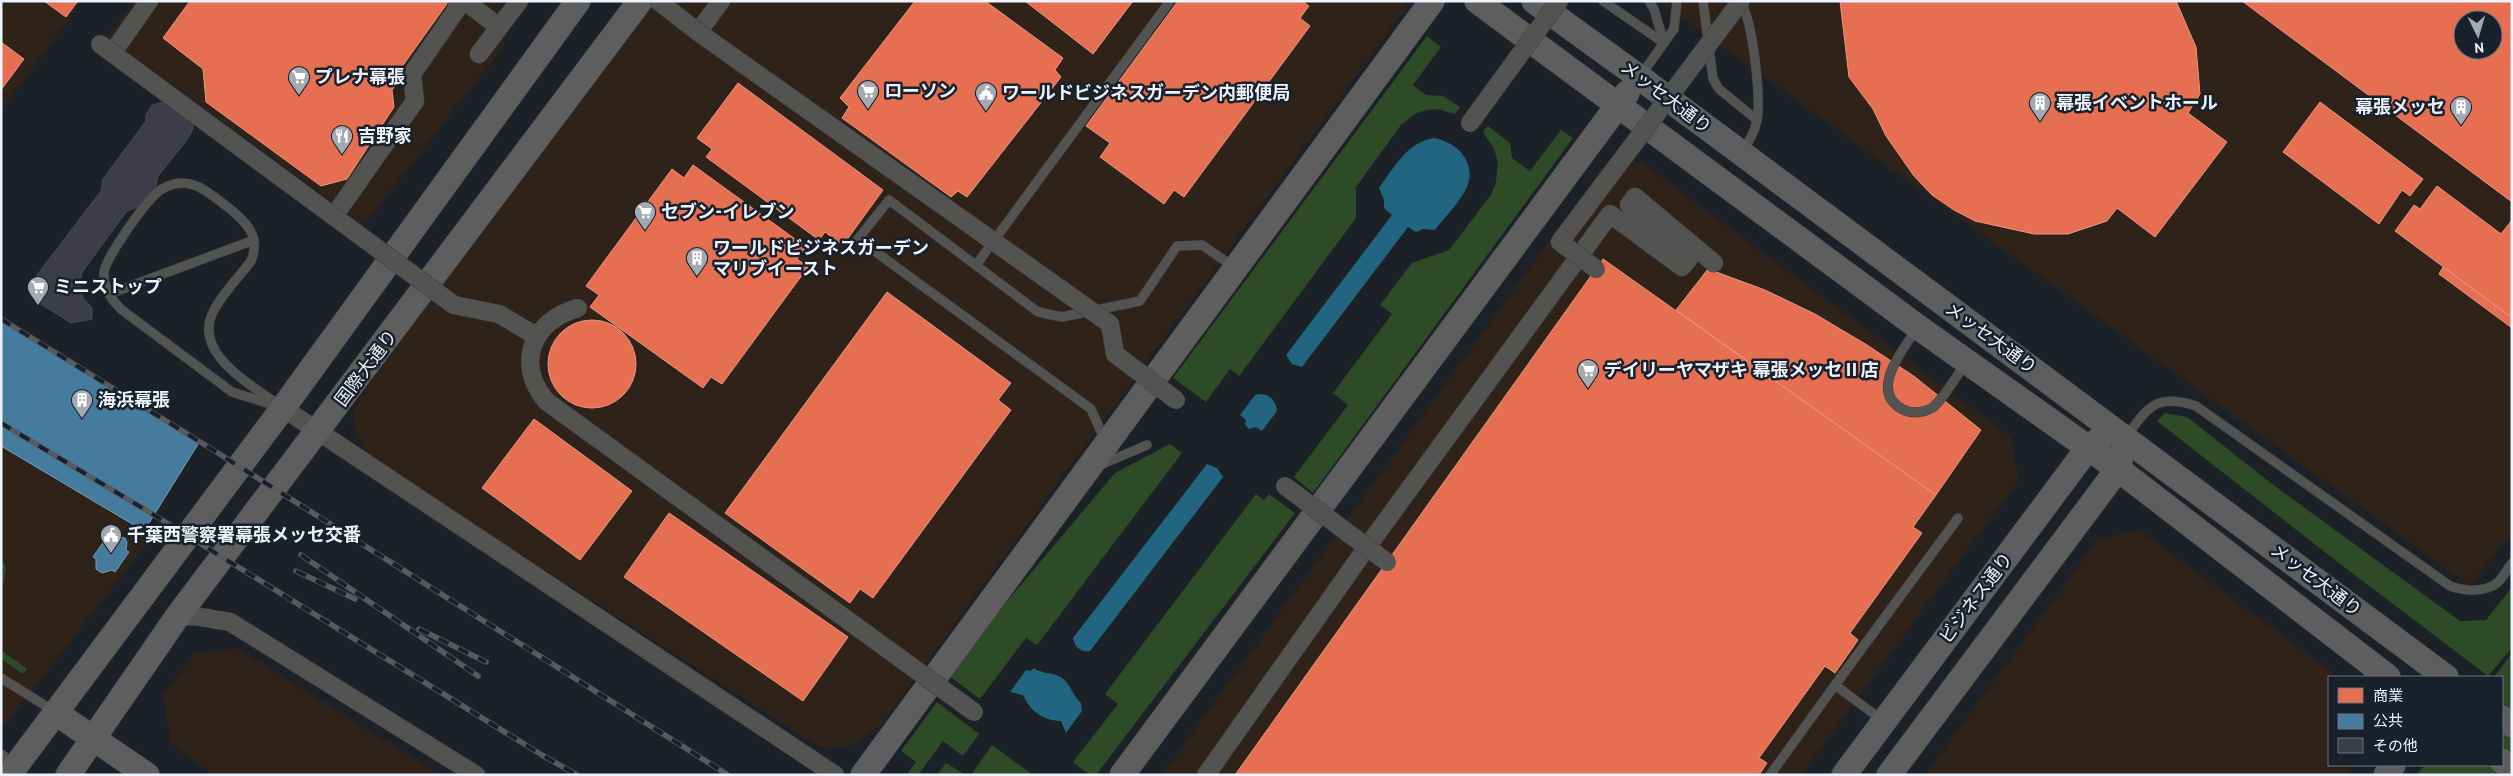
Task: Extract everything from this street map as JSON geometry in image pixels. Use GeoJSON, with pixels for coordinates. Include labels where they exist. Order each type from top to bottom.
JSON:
{"type":"FeatureCollection","features":[{"type":"Feature","properties":{"kind":"street"},"geometry":{"type":"LineString","coordinates":[[149,1],[107,48],[454,305],[499,314],[536,336]]}},
{"type":"Feature","properties":{"kind":"street"},"geometry":{"type":"LineString","coordinates":[[334,216],[415,101],[412,74],[457,9],[457,1]]}},
{"type":"Feature","properties":{"kind":"street"},"geometry":{"type":"LineString","coordinates":[[465,1],[499,28]]}},
{"type":"Feature","properties":{"kind":"street"},"geometry":{"type":"LineString","coordinates":[[479,54],[519,1]]}},
{"type":"Feature","properties":{"kind":"street","name":"国際大通り"},"geometry":{"type":"LineString","coordinates":[[68,775],[95,738],[124,691],[177,617],[319,431],[640,1]]}},
{"type":"Feature","properties":{"kind":"street"},"geometry":{"type":"LineString","coordinates":[[658,1],[698,32],[1110,324],[1115,354],[1176,400]]}},
{"type":"Feature","properties":{"kind":"street"},"geometry":{"type":"LineString","coordinates":[[698,32],[721,1]]}},
{"type":"Feature","properties":{"kind":"street"},"geometry":{"type":"LineString","coordinates":[[863,775],[1432,1]]}},
{"type":"Feature","properties":{"kind":"street","name":"メッセ大通り"},"geometry":{"type":"LineString","coordinates":[[1476,1],[1918,327],[2118,468],[2387,676]]}},
{"type":"Feature","properties":{"kind":"street","name":"メッセ大通り"},"geometry":{"type":"LineString","coordinates":[[1534,1],[1640,77],[2445,676]]}},
{"type":"Feature","properties":{"kind":"street"},"geometry":{"type":"LineString","coordinates":[[1470,122],[1559,1]]}},
{"type":"Feature","properties":{"kind":"street"},"geometry":{"type":"LineString","coordinates":[[1596,269],[1560,242],[1740,1]]}},
{"type":"Feature","properties":{"kind":"street"},"geometry":{"type":"LineString","coordinates":[[15,767],[283,408],[566,5]]}},
{"type":"Feature","properties":{"kind":"street"},"geometry":{"type":"LineString","coordinates":[[1122,775],[1617,105],[1640,77]]}},
{"type":"Feature","properties":{"kind":"street"},"geometry":{"type":"LineString","coordinates":[[1206,775],[1367,547],[1610,214],[1682,267],[1690,257],[1629,205],[1635,197],[1714,263]]}},
{"type":"Feature","properties":{"kind":"street"},"geometry":{"type":"LineString","coordinates":[[578,308],[565,311],[550,320],[536,336],[531,358],[532,374],[536,389],[546,401],[974,712]]}},
{"type":"Feature","properties":{"kind":"street"},"geometry":{"type":"LineString","coordinates":[[283,408],[835,775]]}},
{"type":"Feature","properties":{"kind":"street","name":"ビジネス通り"},"geometry":{"type":"LineString","coordinates":[[1844,775],[2088,448],[2120,433],[2118,468],[1888,775]]}},
{"type":"Feature","properties":{"kind":"street"},"geometry":{"type":"LineString","coordinates":[[1285,486],[1387,562]]}},
{"type":"Feature","properties":{"kind":"street"},"geometry":{"type":"LineString","coordinates":[[177,617],[194,616],[230,622],[476,775]]}},
{"type":"Feature","properties":{"kind":"street"},"geometry":{"type":"LineString","coordinates":[[56,713],[148,775]]}},
{"type":"Feature","properties":{"kind":"lane"},"geometry":{"type":"LineString","coordinates":[[976,265],[1170,1]]}},
{"type":"Feature","properties":{"kind":"lane"},"geometry":{"type":"LineString","coordinates":[[1603,1],[1664,43]]}},
{"type":"Feature","properties":{"kind":"lane"},"geometry":{"type":"LineString","coordinates":[[1649,1],[1654,9],[1664,43]]}},
{"type":"Feature","properties":{"kind":"lane"},"geometry":{"type":"LineString","coordinates":[[1640,77],[1674,29],[1677,1]]}},
{"type":"Feature","properties":{"kind":"lane"},"geometry":{"type":"LineString","coordinates":[[1702,1],[1713,79],[1719,89],[1757,120]]}},
{"type":"Feature","properties":{"kind":"lane"},"geometry":{"type":"LineString","coordinates":[[1740,1],[1748,18],[1758,92],[1757,120],[1753,135],[1741,154]]}},
{"type":"Feature","properties":{"kind":"lane"},"geometry":{"type":"LineString","coordinates":[[180,183],[198,187],[245,222],[254,240],[252,261],[214,310],[210,322],[210,344],[223,363],[283,408],[232,392],[122,310],[109,294],[104,274],[109,256],[157,192],[168,184],[180,183]]}},
{"type":"Feature","properties":{"kind":"lane"},"geometry":{"type":"LineString","coordinates":[[1106,444],[1091,408],[858,239],[889,200],[1038,312],[1062,317],[1140,300],[1178,246],[1202,245],[1236,268]]}},
{"type":"Feature","properties":{"kind":"lane"},"geometry":{"type":"LineString","coordinates":[[109,294],[254,240]]}},
{"type":"Feature","properties":{"kind":"lane"},"geometry":{"type":"LineString","coordinates":[[1918,327],[1897,357],[1889,376],[1888,396],[1896,406],[1908,412],[1922,412],[1933,407],[1967,362]]}},
{"type":"Feature","properties":{"kind":"lane"},"geometry":{"type":"LineString","coordinates":[[2120,433],[2152,405],[2164,400],[2196,406],[2450,586],[2463,590],[2480,590],[2497,583],[2512,563]]}},
{"type":"Feature","properties":{"kind":"lane"},"geometry":{"type":"LineString","coordinates":[[1087,471],[1147,445]]}},
{"type":"Feature","properties":{"kind":"lane"},"geometry":{"type":"LineString","coordinates":[[1770,775],[1958,518]]}},
{"type":"Feature","properties":{"kind":"lane"},"geometry":{"type":"LineString","coordinates":[[1,678],[56,713]]}},
{"type":"Feature","properties":{"kind":"lane"},"geometry":{"type":"LineString","coordinates":[[1836,685],[1884,721]]}},
{"type":"Feature","properties":{"kind":"shaded area"},"geometry":{"type":"Polygon","coordinates":[[[1,1],[82,1],[1,111],[1,1]]]}},
{"type":"Feature","properties":{"kind":"shaded area","name":"プレナ幕張"},"geometry":{"type":"Polygon","coordinates":[[[134,1],[500,1],[504,46],[364,225],[107,37],[134,1]]]}},
{"type":"Feature","properties":{"kind":"shaded area"},"geometry":{"type":"Polygon","coordinates":[[[654,1],[1407,1],[1406,8],[879,727],[856,744],[825,749],[813,743],[369,457],[356,433],[353,415],[360,397],[654,1]]]}},
{"type":"Feature","properties":{"kind":"shaded area","name":"幕張メッセ"},"geometry":{"type":"Polygon","coordinates":[[[1659,1],[2512,1],[2512,532],[2470,586],[1659,1]]]}},
{"type":"Feature","properties":{"kind":"shaded area"},"geometry":{"type":"Polygon","coordinates":[[[1640,161],[2011,437],[2018,481],[1801,775],[1162,775],[1602,168],[1640,161]]]}},
{"type":"Feature","properties":{"kind":"shaded area"},"geometry":{"type":"Polygon","coordinates":[[[1,444],[153,536],[1,730],[1,444]]]}},
{"type":"Feature","properties":{"kind":"shaded area"},"geometry":{"type":"Polygon","coordinates":[[[2140,531],[2338,676],[2328,676],[2328,766],[2353,766],[2347,775],[1925,775],[2098,539],[2140,531]]]}},
{"type":"Feature","properties":{"kind":"shaded area"},"geometry":{"type":"Polygon","coordinates":[[[237,648],[440,775],[213,775],[171,743],[163,696],[195,654],[237,648]]]}},
{"type":"Feature","properties":{"kind":"green space"},"geometry":{"type":"Polygon","coordinates":[[[1427,36],[1441,47],[1413,85],[1426,95],[1443,96],[1460,107],[1455,114],[1438,109],[1426,110],[1415,114],[1401,125],[1356,187],[1356,218],[1239,376],[1230,369],[1206,402],[1173,378],[1427,36]]]}},
{"type":"Feature","properties":{"kind":"green space"},"geometry":{"type":"Polygon","coordinates":[[[1488,126],[1510,143],[1512,158],[1530,171],[1561,130],[1573,138],[1313,493],[1294,477],[1348,405],[1333,393],[1392,314],[1380,305],[1412,263],[1449,250],[1491,195],[1496,182],[1498,162],[1494,149],[1483,132],[1488,126]]]}},
{"type":"Feature","properties":{"kind":"green space"},"geometry":{"type":"Polygon","coordinates":[[[2165,413],[2187,417],[2276,487],[2460,621],[2486,620],[2512,587],[2512,648],[2488,676],[2157,421],[2165,413]]]}},
{"type":"Feature","properties":{"kind":"green space"},"geometry":{"type":"Polygon","coordinates":[[[1170,444],[1182,453],[1037,645],[1026,638],[980,699],[946,674],[1115,473],[1170,444]]]}},
{"type":"Feature","properties":{"kind":"green space"},"geometry":{"type":"Polygon","coordinates":[[[1256,494],[1264,500],[1269,494],[1295,513],[1096,775],[1090,775],[1073,762],[1118,704],[1105,694],[1256,494]]]}},
{"type":"Feature","properties":{"kind":"green space"},"geometry":{"type":"Polygon","coordinates":[[[1,556],[6,568],[1,597],[1,556]]]}},
{"type":"Feature","properties":{"kind":"green space"},"geometry":{"type":"Polygon","coordinates":[[[1,650],[27,669],[23,674],[1,659],[1,650]]]}},
{"type":"Feature","properties":{"kind":"green space"},"geometry":{"type":"Polygon","coordinates":[[[2512,653],[2512,775],[2416,775],[2424,766],[2503,766],[2503,676],[2495,676],[2512,653]]]}},
{"type":"Feature","properties":{"kind":"green space"},"geometry":{"type":"Polygon","coordinates":[[[937,702],[979,734],[963,756],[943,741],[918,775],[906,775],[916,762],[901,751],[937,702]]]}},
{"type":"Feature","properties":{"kind":"green space"},"geometry":{"type":"Polygon","coordinates":[[[992,745],[1033,775],[971,775],[992,745]]]}},
{"type":"Feature","properties":{"kind":"green space"},"geometry":{"type":"Polygon","coordinates":[[[946,763],[966,775],[937,775],[946,763]]]}},
{"type":"Feature","properties":{"kind":"water"},"geometry":{"type":"Polygon","coordinates":[[[1434,138],[1451,144],[1464,156],[1469,171],[1469,180],[1463,195],[1435,230],[1423,229],[1416,232],[1408,227],[1302,367],[1292,364],[1286,355],[1392,215],[1384,208],[1384,200],[1379,188],[1396,164],[1409,150],[1424,140],[1434,138]]]}},
{"type":"Feature","properties":{"kind":"water"},"geometry":{"type":"Polygon","coordinates":[[[1259,394],[1271,398],[1277,411],[1262,431],[1256,427],[1249,429],[1245,425],[1246,420],[1240,415],[1255,395],[1259,394]]]}},
{"type":"Feature","properties":{"kind":"water"},"geometry":{"type":"Polygon","coordinates":[[[1207,464],[1217,468],[1223,477],[1090,651],[1079,649],[1073,638],[1207,464]]]}},
{"type":"Feature","properties":{"kind":"water"},"geometry":{"type":"Polygon","coordinates":[[[1034,668],[1061,677],[1081,703],[1082,711],[1066,733],[1061,721],[1043,717],[1030,706],[1023,695],[1010,692],[1026,670],[1031,671],[1034,668]]]}},
{"type":"Feature","properties":{"kind":"building: 商業"},"geometry":{"type":"Polygon","coordinates":[[[44,1],[78,1],[66,17],[44,1]]]}},
{"type":"Feature","properties":{"kind":"building: 商業","name":"プレナ幕張"},"geometry":{"type":"Polygon","coordinates":[[[190,1],[449,1],[391,82],[395,86],[392,90],[394,107],[347,179],[321,186],[206,102],[203,69],[163,38],[190,1]]]}},
{"type":"Feature","properties":{"kind":"building: 商業"},"geometry":{"type":"Polygon","coordinates":[[[915,1],[985,1],[1063,58],[1055,70],[1061,77],[967,197],[958,191],[951,197],[842,118],[849,107],[840,98],[915,1]]]}},
{"type":"Feature","properties":{"kind":"building: 商業"},"geometry":{"type":"Polygon","coordinates":[[[1025,1],[1133,1],[1093,54],[1025,1]]]}},
{"type":"Feature","properties":{"kind":"building: 商業"},"geometry":{"type":"Polygon","coordinates":[[[1178,1],[1302,1],[1309,6],[1300,18],[1310,26],[1184,197],[1174,190],[1164,204],[1100,157],[1110,143],[1086,126],[1178,1]]]}},
{"type":"Feature","properties":{"kind":"building: 商業","name":"幕張イベントホール"},"geometry":{"type":"Polygon","coordinates":[[[1840,1],[2176,1],[2196,47],[2200,94],[2188,113],[2227,142],[2155,237],[2117,208],[2107,221],[2068,234],[2034,234],[1975,221],[1932,195],[1914,176],[1886,136],[1873,109],[1849,77],[1840,1]]]}},
{"type":"Feature","properties":{"kind":"building: 商業","name":"幕張メッセ"},"geometry":{"type":"Polygon","coordinates":[[[2242,1],[2512,1],[2512,202],[2242,1]]]}},
{"type":"Feature","properties":{"kind":"building: 商業"},"geometry":{"type":"Polygon","coordinates":[[[1,42],[24,59],[1,90],[1,42]]]}},
{"type":"Feature","properties":{"kind":"building: 商業"},"geometry":{"type":"Polygon","coordinates":[[[738,83],[883,190],[843,245],[825,232],[819,240],[706,157],[712,149],[697,138],[738,83]]]}},
{"type":"Feature","properties":{"kind":"building: 商業"},"geometry":{"type":"Polygon","coordinates":[[[2320,102],[2423,179],[2410,196],[2402,190],[2379,224],[2283,152],[2320,102]]]}},
{"type":"Feature","properties":{"kind":"building: 商業","name":"ワールドビジネスガーデン マリブイースト"},"geometry":{"type":"Polygon","coordinates":[[[693,165],[806,247],[797,259],[808,267],[722,384],[711,377],[703,388],[590,307],[599,295],[586,286],[672,169],[684,178],[693,165]]]}},
{"type":"Feature","properties":{"kind":"building: 商業"},"geometry":{"type":"Polygon","coordinates":[[[2437,186],[2501,234],[2512,220],[2512,318],[2395,231],[2414,205],[2420,209],[2437,186]]]}},
{"type":"Feature","properties":{"kind":"building: 商業"},"geometry":{"type":"Polygon","coordinates":[[[1603,259],[1936,495],[1913,527],[1922,533],[1850,633],[1858,640],[1835,673],[1825,666],[1759,758],[1767,763],[1759,775],[1235,775],[1603,259]]]}},
{"type":"Feature","properties":{"kind":"building: 商業"},"geometry":{"type":"Polygon","coordinates":[[[2443,267],[2512,318],[2512,328],[2439,274],[2443,267]]]}},
{"type":"Feature","properties":{"kind":"building: 商業"},"geometry":{"type":"Polygon","coordinates":[[[1708,269],[1765,290],[1815,314],[1915,377],[1981,430],[1936,495],[1676,310],[1708,269]]]}},
{"type":"Feature","properties":{"kind":"building: 商業"},"geometry":{"type":"Polygon","coordinates":[[[887,292],[1011,383],[998,400],[1011,410],[873,598],[860,589],[850,603],[725,513],[887,292]]]}},
{"type":"Feature","properties":{"kind":"building: 商業"},"geometry":{"type":"Polygon","coordinates":[[[592,320],[609,323],[617,327],[629,339],[633,347],[636,364],[633,381],[629,389],[617,401],[609,405],[592,408],[575,405],[567,401],[555,389],[551,381],[548,364],[551,347],[555,339],[567,327],[575,323],[592,320]]]}},
{"type":"Feature","properties":{"kind":"building: 商業"},"geometry":{"type":"Polygon","coordinates":[[[534,419],[632,491],[580,560],[482,488],[534,419]]]}},
{"type":"Feature","properties":{"kind":"building: 商業"},"geometry":{"type":"Polygon","coordinates":[[[669,513],[848,637],[803,701],[624,577],[669,513]]]}},
{"type":"Feature","properties":{"kind":"building: 公共","name":"海浜幕張"},"geometry":{"type":"Polygon","coordinates":[[[1,321],[200,441],[144,531],[1,446],[1,321]]]}},
{"type":"Feature","properties":{"kind":"building: 公共","name":"千葉西警察署幕張メッセ交番"},"geometry":{"type":"Polygon","coordinates":[[[114,536],[125,538],[127,542],[126,550],[129,552],[115,572],[112,570],[102,573],[96,569],[96,559],[93,557],[107,537],[110,539],[114,536]]]}},
{"type":"Feature","properties":{"kind":"building: その他"},"geometry":{"type":"Polygon","coordinates":[[[174,100],[192,113],[193,129],[186,141],[158,176],[156,186],[142,205],[127,211],[82,272],[80,285],[83,298],[92,308],[92,319],[71,323],[33,299],[31,283],[101,191],[103,179],[146,121],[146,115],[152,105],[174,100]]]}},
{"type":"Feature","properties":{"kind":"railway"},"geometry":{"type":"LineString","coordinates":[[1,319],[210,448],[728,775]]}},
{"type":"Feature","properties":{"kind":"railway"},"geometry":{"type":"LineString","coordinates":[[1,423],[577,775]]}},
{"type":"Feature","properties":{"kind":"railway"},"geometry":{"type":"LineString","coordinates":[[301,555],[478,676]]}},
{"type":"Feature","properties":{"kind":"railway"},"geometry":{"type":"LineString","coordinates":[[296,571],[355,599]]}},
{"type":"Feature","properties":{"kind":"railway"},"geometry":{"type":"LineString","coordinates":[[419,629],[486,662]]}},
{"type":"Feature","properties":{"kind":"place","name":"プレナ幕張"},"geometry":{"type":"Point","coordinates":[299,96]}},
{"type":"Feature","properties":{"kind":"place","name":"ローソン"},"geometry":{"type":"Point","coordinates":[868,110]}},
{"type":"Feature","properties":{"kind":"place","name":"ワールドビジネスガーデン内郵便局"},"geometry":{"type":"Point","coordinates":[986,112]}},
{"type":"Feature","properties":{"kind":"place","name":"幕張イベントホール"},"geometry":{"type":"Point","coordinates":[2040,122]}},
{"type":"Feature","properties":{"kind":"place","name":"幕張メッセ"},"geometry":{"type":"Point","coordinates":[2461,126]}},
{"type":"Feature","properties":{"kind":"place","name":"吉野家"},"geometry":{"type":"Point","coordinates":[342,155]}},
{"type":"Feature","properties":{"kind":"place","name":"セブン-イレブン"},"geometry":{"type":"Point","coordinates":[645,231]}},
{"type":"Feature","properties":{"kind":"place","name":"ワールドビジネスガーデン マリブイースト"},"geometry":{"type":"Point","coordinates":[697,277]}},
{"type":"Feature","properties":{"kind":"place","name":"ミニストップ"},"geometry":{"type":"Point","coordinates":[38,306]}},
{"type":"Feature","properties":{"kind":"place","name":"デイリーヤマザキ 幕張メッセⅡ店"},"geometry":{"type":"Point","coordinates":[1588,389]}},
{"type":"Feature","properties":{"kind":"place","name":"海浜幕張"},"geometry":{"type":"Point","coordinates":[82,419]}},
{"type":"Feature","properties":{"kind":"place","name":"千葉西警察署幕張メッセ交番"},"geometry":{"type":"Point","coordinates":[111,554]}}]}
